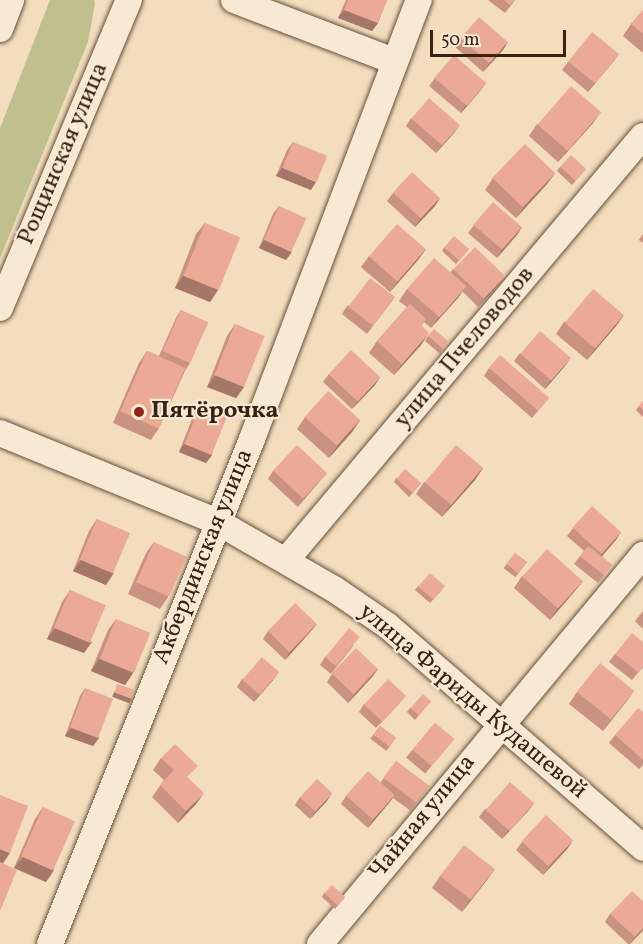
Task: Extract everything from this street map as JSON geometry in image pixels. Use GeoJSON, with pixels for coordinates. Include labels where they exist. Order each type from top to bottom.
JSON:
{"type":"FeatureCollection","features":[{"type":"Feature","properties":{"kind":"street"},"geometry":{"type":"LineString","coordinates":[[0,29],[12,0]]}},
{"type":"Feature","properties":{"kind":"street","name":"Рощинская улица"},"geometry":{"type":"LineString","coordinates":[[0,308],[129,0]]}},
{"type":"Feature","properties":{"kind":"street"},"geometry":{"type":"LineString","coordinates":[[234,0],[394,61]]}},
{"type":"Feature","properties":{"kind":"street","name":"Акбердинская улица"},"geometry":{"type":"LineString","coordinates":[[50,944],[216,521],[252,440],[419,0]]}},
{"type":"Feature","properties":{"kind":"street","name":"улица Пчеловодов"},"geometry":{"type":"LineString","coordinates":[[287,559],[643,136]]}},
{"type":"Feature","properties":{"kind":"street","name":"улица Фариды Кудашевой"},"geometry":{"type":"LineString","coordinates":[[0,433],[216,521],[287,559],[388,626],[643,848]]}},
{"type":"Feature","properties":{"kind":"street","name":"Чайная улица"},"geometry":{"type":"LineString","coordinates":[[320,944],[501,723],[643,555]]}},
{"type":"Feature","properties":{"kind":"green space"},"geometry":{"type":"Polygon","coordinates":[[[50,0],[94,0],[88,42],[0,258],[0,128],[50,0]]]}},
{"type":"Feature","properties":{"kind":"building"},"geometry":{"type":"Polygon","coordinates":[[[348,0],[387,0],[378,23],[344,10],[348,0]]]}},
{"type":"Feature","properties":{"kind":"building"},"geometry":{"type":"Polygon","coordinates":[[[504,0],[514,0],[510,5],[504,0]]]}},
{"type":"Feature","properties":{"kind":"building"},"geometry":{"type":"Polygon","coordinates":[[[643,10],[643,34],[631,24],[643,10]]]}},
{"type":"Feature","properties":{"kind":"building"},"geometry":{"type":"Polygon","coordinates":[[[479,17],[508,42],[489,63],[461,38],[479,17]]]}},
{"type":"Feature","properties":{"kind":"building"},"geometry":{"type":"Polygon","coordinates":[[[592,32],[619,54],[595,84],[568,62],[592,32]]]}},
{"type":"Feature","properties":{"kind":"building"},"geometry":{"type":"Polygon","coordinates":[[[454,55],[486,83],[467,106],[434,78],[454,55]]]}},
{"type":"Feature","properties":{"kind":"building"},"geometry":{"type":"Polygon","coordinates":[[[571,86],[601,112],[568,151],[538,124],[571,86]]]}},
{"type":"Feature","properties":{"kind":"building"},"geometry":{"type":"Polygon","coordinates":[[[429,98],[460,125],[442,145],[411,118],[429,98]]]}},
{"type":"Feature","properties":{"kind":"building"},"geometry":{"type":"Polygon","coordinates":[[[293,142],[327,156],[317,182],[283,168],[293,142]]]}},
{"type":"Feature","properties":{"kind":"building"},"geometry":{"type":"Polygon","coordinates":[[[525,144],[555,173],[523,207],[492,178],[525,144]]]}},
{"type":"Feature","properties":{"kind":"building"},"geometry":{"type":"Polygon","coordinates":[[[571,155],[586,169],[575,181],[560,167],[571,155]]]}},
{"type":"Feature","properties":{"kind":"building"},"geometry":{"type":"Polygon","coordinates":[[[412,172],[440,198],[421,218],[393,192],[412,172]]]}},
{"type":"Feature","properties":{"kind":"building"},"geometry":{"type":"Polygon","coordinates":[[[493,202],[522,227],[502,250],[473,225],[493,202]]]}},
{"type":"Feature","properties":{"kind":"building"},"geometry":{"type":"Polygon","coordinates":[[[279,206],[306,218],[291,252],[264,240],[279,206]]]}},
{"type":"Feature","properties":{"kind":"building"},"geometry":{"type":"Polygon","coordinates":[[[205,223],[240,237],[219,290],[184,276],[205,223]]]}},
{"type":"Feature","properties":{"kind":"building"},"geometry":{"type":"Polygon","coordinates":[[[397,224],[426,249],[397,281],[369,256],[397,224]]]}},
{"type":"Feature","properties":{"kind":"building"},"geometry":{"type":"Polygon","coordinates":[[[454,236],[469,249],[459,260],[444,247],[454,236]]]}},
{"type":"Feature","properties":{"kind":"building"},"geometry":{"type":"Polygon","coordinates":[[[475,247],[505,276],[484,298],[453,269],[475,247]]]}},
{"type":"Feature","properties":{"kind":"building"},"geometry":{"type":"Polygon","coordinates":[[[434,258],[466,286],[440,317],[407,289],[434,258]]]}},
{"type":"Feature","properties":{"kind":"building"},"geometry":{"type":"Polygon","coordinates":[[[370,278],[395,297],[373,325],[348,307],[370,278]]]}},
{"type":"Feature","properties":{"kind":"building"},"geometry":{"type":"Polygon","coordinates":[[[593,289],[624,315],[595,348],[565,323],[593,289]]]}},
{"type":"Feature","properties":{"kind":"building"},"geometry":{"type":"Polygon","coordinates":[[[410,304],[426,319],[421,325],[429,333],[402,364],[377,341],[410,304]]]}},
{"type":"Feature","properties":{"kind":"building"},"geometry":{"type":"Polygon","coordinates":[[[181,310],[208,322],[190,363],[163,351],[181,310]]]}},
{"type":"Feature","properties":{"kind":"building"},"geometry":{"type":"Polygon","coordinates":[[[235,324],[265,336],[244,387],[214,375],[235,324]]]}},
{"type":"Feature","properties":{"kind":"building"},"geometry":{"type":"Polygon","coordinates":[[[434,329],[449,342],[443,349],[428,336],[434,329]]]}},
{"type":"Feature","properties":{"kind":"building"},"geometry":{"type":"Polygon","coordinates":[[[540,331],[571,358],[551,381],[520,354],[540,331]]]}},
{"type":"Feature","properties":{"kind":"building"},"geometry":{"type":"Polygon","coordinates":[[[351,350],[380,377],[358,401],[328,374],[351,350]]]}},
{"type":"Feature","properties":{"kind":"building"},"geometry":{"type":"Polygon","coordinates":[[[147,351],[185,368],[159,428],[120,411],[147,351]]]}},
{"type":"Feature","properties":{"kind":"building"},"geometry":{"type":"Polygon","coordinates":[[[500,355],[549,398],[538,410],[489,368],[500,355]]]}},
{"type":"Feature","properties":{"kind":"building"},"geometry":{"type":"Polygon","coordinates":[[[328,391],[360,420],[337,446],[305,417],[328,391]]]}},
{"type":"Feature","properties":{"kind":"building"},"geometry":{"type":"Polygon","coordinates":[[[200,406],[227,417],[212,455],[185,444],[200,406]]]}},
{"type":"Feature","properties":{"kind":"building"},"geometry":{"type":"Polygon","coordinates":[[[297,445],[327,473],[303,499],[273,471],[297,445]]]}},
{"type":"Feature","properties":{"kind":"building"},"geometry":{"type":"Polygon","coordinates":[[[456,445],[483,467],[451,505],[425,483],[456,445]]]}},
{"type":"Feature","properties":{"kind":"building"},"geometry":{"type":"Polygon","coordinates":[[[405,469],[421,483],[412,493],[396,479],[405,469]]]}},
{"type":"Feature","properties":{"kind":"building"},"geometry":{"type":"Polygon","coordinates":[[[592,506],[621,532],[602,554],[573,528],[592,506]]]}},
{"type":"Feature","properties":{"kind":"building"},"geometry":{"type":"Polygon","coordinates":[[[97,519],[130,533],[113,574],[80,560],[97,519]]]}},
{"type":"Feature","properties":{"kind":"building"},"geometry":{"type":"Polygon","coordinates":[[[154,542],[187,557],[169,597],[136,582],[154,542]]]}},
{"type":"Feature","properties":{"kind":"building"},"geometry":{"type":"Polygon","coordinates":[[[588,546],[612,565],[604,575],[580,556],[588,546]]]}},
{"type":"Feature","properties":{"kind":"building"},"geometry":{"type":"Polygon","coordinates":[[[547,549],[583,581],[558,609],[522,576],[547,549]]]}},
{"type":"Feature","properties":{"kind":"building"},"geometry":{"type":"Polygon","coordinates":[[[515,553],[527,562],[519,573],[507,564],[515,553]]]}},
{"type":"Feature","properties":{"kind":"building"},"geometry":{"type":"Polygon","coordinates":[[[430,573],[445,586],[433,600],[418,587],[430,573]]]}},
{"type":"Feature","properties":{"kind":"building"},"geometry":{"type":"Polygon","coordinates":[[[70,590],[106,605],[90,643],[54,628],[70,590]]]}},
{"type":"Feature","properties":{"kind":"building"},"geometry":{"type":"Polygon","coordinates":[[[295,603],[317,624],[289,652],[268,631],[295,603]]]}},
{"type":"Feature","properties":{"kind":"building"},"geometry":{"type":"Polygon","coordinates":[[[116,619],[150,633],[134,673],[100,659],[116,619]]]}},
{"type":"Feature","properties":{"kind":"building"},"geometry":{"type":"Polygon","coordinates":[[[349,628],[360,637],[336,666],[325,658],[349,628]]]}},
{"type":"Feature","properties":{"kind":"building"},"geometry":{"type":"Polygon","coordinates":[[[632,633],[643,642],[643,666],[638,672],[615,654],[632,633]]]}},
{"type":"Feature","properties":{"kind":"building"},"geometry":{"type":"Polygon","coordinates":[[[356,648],[378,669],[353,694],[332,673],[356,648]]]}},
{"type":"Feature","properties":{"kind":"building"},"geometry":{"type":"Polygon","coordinates":[[[262,657],[279,672],[260,695],[242,680],[262,657]]]}},
{"type":"Feature","properties":{"kind":"building"},"geometry":{"type":"Polygon","coordinates":[[[600,663],[634,691],[611,719],[577,692],[600,663]]]}},
{"type":"Feature","properties":{"kind":"building"},"geometry":{"type":"Polygon","coordinates":[[[388,679],[406,696],[382,722],[364,705],[388,679]]]}},
{"type":"Feature","properties":{"kind":"building"},"geometry":{"type":"Polygon","coordinates":[[[117,684],[134,690],[131,698],[114,693],[117,684]]]}},
{"type":"Feature","properties":{"kind":"building"},"geometry":{"type":"Polygon","coordinates":[[[85,688],[113,699],[98,738],[70,727],[85,688]]]}},
{"type":"Feature","properties":{"kind":"building"},"geometry":{"type":"Polygon","coordinates":[[[423,694],[431,701],[419,716],[411,708],[423,694]]]}},
{"type":"Feature","properties":{"kind":"building"},"geometry":{"type":"Polygon","coordinates":[[[638,708],[643,712],[643,760],[615,735],[638,708]]]}},
{"type":"Feature","properties":{"kind":"building"},"geometry":{"type":"Polygon","coordinates":[[[435,723],[454,739],[432,766],[413,750],[435,723]]]}},
{"type":"Feature","properties":{"kind":"building"},"geometry":{"type":"Polygon","coordinates":[[[380,726],[396,738],[389,747],[373,735],[380,726]]]}},
{"type":"Feature","properties":{"kind":"building"},"geometry":{"type":"Polygon","coordinates":[[[175,744],[198,766],[187,777],[204,793],[186,811],[160,785],[174,770],[161,758],[175,744]]]}},
{"type":"Feature","properties":{"kind":"building"},"geometry":{"type":"Polygon","coordinates":[[[396,761],[429,786],[416,802],[383,778],[396,761]]]}},
{"type":"Feature","properties":{"kind":"building"},"geometry":{"type":"Polygon","coordinates":[[[368,771],[395,795],[373,820],[346,796],[368,771]]]}},
{"type":"Feature","properties":{"kind":"building"},"geometry":{"type":"Polygon","coordinates":[[[317,779],[332,793],[315,812],[300,797],[317,779]]]}},
{"type":"Feature","properties":{"kind":"building"},"geometry":{"type":"Polygon","coordinates":[[[510,782],[534,803],[510,831],[486,810],[510,782]]]}},
{"type":"Feature","properties":{"kind":"building"},"geometry":{"type":"Polygon","coordinates":[[[0,795],[28,806],[10,853],[0,849],[0,795]]]}},
{"type":"Feature","properties":{"kind":"building"},"geometry":{"type":"Polygon","coordinates":[[[43,807],[75,821],[53,871],[21,856],[43,807]]]}},
{"type":"Feature","properties":{"kind":"building"},"geometry":{"type":"Polygon","coordinates":[[[546,815],[573,840],[549,867],[521,841],[546,815]]]}},
{"type":"Feature","properties":{"kind":"building"},"geometry":{"type":"Polygon","coordinates":[[[464,845],[495,869],[471,900],[440,876],[464,845]]]}},
{"type":"Feature","properties":{"kind":"building"},"geometry":{"type":"Polygon","coordinates":[[[0,862],[17,870],[0,911],[0,862]]]}},
{"type":"Feature","properties":{"kind":"building"},"geometry":{"type":"Polygon","coordinates":[[[332,885],[345,897],[338,905],[324,893],[332,885]]]}},
{"type":"Feature","properties":{"kind":"building"},"geometry":{"type":"Polygon","coordinates":[[[632,891],[643,901],[643,928],[635,937],[610,914],[632,891]]]}},
{"type":"Feature","properties":{"kind":"place","name":"Пятёрочка"},"geometry":{"type":"Point","coordinates":[139,412]}}]}
